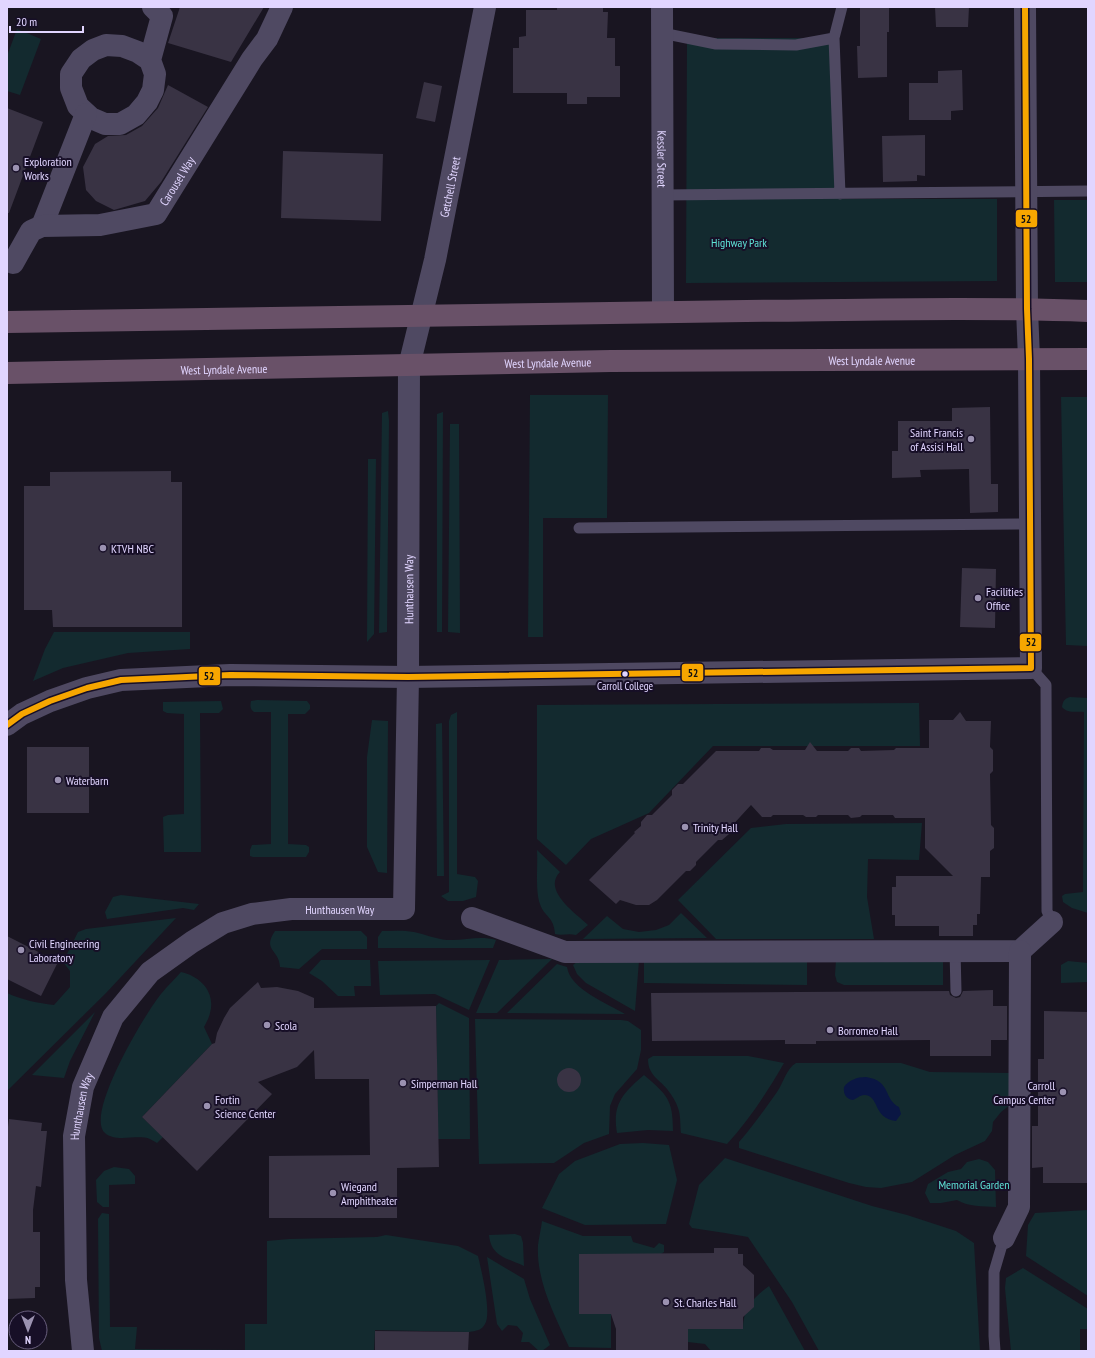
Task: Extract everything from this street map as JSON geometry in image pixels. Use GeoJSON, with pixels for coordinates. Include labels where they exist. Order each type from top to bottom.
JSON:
{"type":"FeatureCollection","features":[{"type":"Feature","properties":{"kind":"highway"},"geometry":{"type":"LineString","coordinates":[[7,322],[422,314],[1027,309],[1088,311]]}},
{"type":"Feature","properties":{"kind":"highway","name":"West Lyndale Avenue"},"geometry":{"type":"LineString","coordinates":[[7,373],[619,361],[1088,359]]}},
{"type":"Feature","properties":{"kind":"street"},"geometry":{"type":"LineString","coordinates":[[150,60],[138,52],[122,46],[106,45],[93,50],[81,59],[71,74],[71,88],[78,106],[92,118],[105,124],[120,124],[136,115],[147,102],[153,90],[155,74],[150,60],[162,16],[153,7]]}},
{"type":"Feature","properties":{"kind":"street","name":"Carousel Way"},"geometry":{"type":"LineString","coordinates":[[42,226],[100,225],[156,214],[252,59],[266,39],[282,7]]}},
{"type":"Feature","properties":{"kind":"street","name":"Getchell Street"},"geometry":{"type":"LineString","coordinates":[[409,366],[435,260],[485,7]]}},
{"type":"Feature","properties":{"kind":"street","name":"Kessler Street"},"geometry":{"type":"LineString","coordinates":[[662,7],[663,312]]}},
{"type":"Feature","properties":{"kind":"street"},"geometry":{"type":"LineString","coordinates":[[7,725],[22,714],[50,701],[87,688],[121,680],[230,675],[408,677],[1031,668],[1030,359],[1027,309],[1025,7]]}},
{"type":"Feature","properties":{"kind":"street"},"geometry":{"type":"LineString","coordinates":[[13,263],[31,231],[42,226],[86,114]]}},
{"type":"Feature","properties":{"kind":"street","name":"Hunthausen Way"},"geometry":{"type":"LineString","coordinates":[[83,1351],[76,1280],[74,1136],[83,1087],[113,1017],[150,972],[192,942],[223,923],[252,914],[291,909],[404,909],[408,677],[409,366]]}},
{"type":"Feature","properties":{"kind":"street"},"geometry":{"type":"LineString","coordinates":[[472,918],[565,952],[1020,951],[1052,922]]}},
{"type":"Feature","properties":{"kind":"street"},"geometry":{"type":"LineString","coordinates":[[1004,1238],[1020,1207],[1020,951]]}},
{"type":"Feature","properties":{"kind":"lane"},"geometry":{"type":"LineString","coordinates":[[840,194],[834,38],[842,7]]}},
{"type":"Feature","properties":{"kind":"lane"},"geometry":{"type":"LineString","coordinates":[[662,32],[716,44],[796,45],[834,38]]}},
{"type":"Feature","properties":{"kind":"lane"},"geometry":{"type":"LineString","coordinates":[[662,195],[1088,191]]}},
{"type":"Feature","properties":{"kind":"lane"},"geometry":{"type":"LineString","coordinates":[[578,528],[1030,524]]}},
{"type":"Feature","properties":{"kind":"lane"},"geometry":{"type":"LineString","coordinates":[[1031,668],[1046,685],[1047,911],[1052,922]]}},
{"type":"Feature","properties":{"kind":"lane"},"geometry":{"type":"LineString","coordinates":[[955,951],[956,991]]}},
{"type":"Feature","properties":{"kind":"lane"},"geometry":{"type":"LineString","coordinates":[[995,1351],[994,1272],[1004,1238]]}},
{"type":"Feature","properties":{"kind":"green space"},"geometry":{"type":"Polygon","coordinates":[[[17,29],[41,39],[20,95],[7,91],[7,56],[17,29]]]}},
{"type":"Feature","properties":{"kind":"green space","name":"Highway Park"},"geometry":{"type":"Polygon","coordinates":[[[687,38],[834,38],[840,199],[997,199],[997,281],[686,283],[687,38]]]}},
{"type":"Feature","properties":{"kind":"green space"},"geometry":{"type":"Polygon","coordinates":[[[1054,200],[1088,200],[1088,282],[1055,282],[1054,200]]]}},
{"type":"Feature","properties":{"kind":"green space"},"geometry":{"type":"Polygon","coordinates":[[[530,395],[608,395],[607,518],[543,518],[543,637],[528,637],[530,395]]]}},
{"type":"Feature","properties":{"kind":"green space"},"geometry":{"type":"Polygon","coordinates":[[[1061,397],[1088,397],[1088,646],[1066,645],[1061,397]]]}},
{"type":"Feature","properties":{"kind":"green space"},"geometry":{"type":"Polygon","coordinates":[[[388,411],[387,632],[379,633],[382,413],[388,411]]]}},
{"type":"Feature","properties":{"kind":"green space"},"geometry":{"type":"Polygon","coordinates":[[[443,412],[442,632],[437,632],[437,414],[443,412]]]}},
{"type":"Feature","properties":{"kind":"green space"},"geometry":{"type":"Polygon","coordinates":[[[450,424],[459,424],[460,633],[448,632],[450,424]]]}},
{"type":"Feature","properties":{"kind":"green space"},"geometry":{"type":"Polygon","coordinates":[[[368,459],[376,459],[374,634],[367,642],[368,459]]]}},
{"type":"Feature","properties":{"kind":"green space"},"geometry":{"type":"Polygon","coordinates":[[[54,632],[190,632],[190,649],[128,653],[63,668],[33,681],[45,649],[54,632]]]}},
{"type":"Feature","properties":{"kind":"green space"},"geometry":{"type":"Polygon","coordinates":[[[1070,697],[1088,698],[1088,913],[1072,908],[1063,902],[1062,896],[1065,894],[1083,892],[1084,712],[1067,711],[1062,707],[1064,700],[1070,697]]]}},
{"type":"Feature","properties":{"kind":"green space"},"geometry":{"type":"Polygon","coordinates":[[[221,701],[223,709],[219,713],[200,713],[201,852],[164,852],[163,817],[168,815],[184,814],[184,714],[167,713],[163,711],[163,702],[221,701]]]}},
{"type":"Feature","properties":{"kind":"green space"},"geometry":{"type":"Polygon","coordinates":[[[251,701],[307,701],[310,705],[310,709],[305,714],[288,714],[288,844],[306,845],[309,847],[309,852],[306,857],[250,856],[252,845],[271,844],[271,712],[254,712],[250,704],[251,701]]]}},
{"type":"Feature","properties":{"kind":"green space"},"geometry":{"type":"Polygon","coordinates":[[[919,703],[920,746],[713,746],[649,813],[591,839],[566,865],[537,839],[537,705],[919,703]]]}},
{"type":"Feature","properties":{"kind":"green space"},"geometry":{"type":"Polygon","coordinates":[[[457,712],[457,874],[475,877],[478,881],[476,897],[463,901],[448,901],[441,896],[449,892],[449,721],[451,715],[457,712]]]}},
{"type":"Feature","properties":{"kind":"green space"},"geometry":{"type":"Polygon","coordinates":[[[372,720],[388,721],[387,873],[378,872],[367,847],[367,757],[372,720]]]}},
{"type":"Feature","properties":{"kind":"green space"},"geometry":{"type":"Polygon","coordinates":[[[442,723],[444,876],[437,876],[436,724],[442,723]]]}},
{"type":"Feature","properties":{"kind":"green space"},"geometry":{"type":"Polygon","coordinates":[[[922,823],[919,860],[868,859],[867,897],[874,939],[716,939],[678,900],[751,828],[786,824],[922,823]]]}},
{"type":"Feature","properties":{"kind":"green space"},"geometry":{"type":"Polygon","coordinates":[[[537,850],[560,872],[556,879],[555,886],[562,901],[588,925],[576,935],[555,934],[551,920],[542,908],[538,899],[537,850]]]}},
{"type":"Feature","properties":{"kind":"green space"},"geometry":{"type":"Polygon","coordinates":[[[121,895],[199,904],[194,910],[183,908],[107,919],[105,912],[113,897],[121,895]]]}},
{"type":"Feature","properties":{"kind":"green space"},"geometry":{"type":"Polygon","coordinates":[[[681,913],[707,938],[583,939],[607,916],[623,929],[639,932],[656,930],[669,925],[681,913]]]}},
{"type":"Feature","properties":{"kind":"green space"},"geometry":{"type":"Polygon","coordinates":[[[176,918],[106,993],[7,1091],[7,993],[18,998],[54,1005],[70,987],[70,971],[63,962],[78,932],[86,929],[176,918]]]}},
{"type":"Feature","properties":{"kind":"green space"},"geometry":{"type":"Polygon","coordinates":[[[275,931],[361,931],[367,937],[367,949],[322,949],[299,969],[280,967],[279,961],[272,950],[270,943],[275,931]]]}},
{"type":"Feature","properties":{"kind":"green space"},"geometry":{"type":"Polygon","coordinates":[[[382,931],[410,931],[447,940],[483,938],[496,940],[493,948],[378,948],[378,937],[382,931]]]}},
{"type":"Feature","properties":{"kind":"green space"},"geometry":{"type":"Polygon","coordinates":[[[552,959],[497,1013],[476,1013],[499,960],[552,959]]]}},
{"type":"Feature","properties":{"kind":"green space"},"geometry":{"type":"Polygon","coordinates":[[[321,960],[370,960],[371,986],[354,986],[355,996],[338,996],[322,981],[309,973],[321,960]]]}},
{"type":"Feature","properties":{"kind":"green space"},"geometry":{"type":"Polygon","coordinates":[[[490,960],[469,1010],[435,994],[380,995],[378,961],[490,960]]]}},
{"type":"Feature","properties":{"kind":"green space"},"geometry":{"type":"Polygon","coordinates":[[[836,960],[943,961],[943,985],[844,985],[837,982],[835,975],[836,960]]]}},
{"type":"Feature","properties":{"kind":"green space"},"geometry":{"type":"Polygon","coordinates":[[[578,961],[639,961],[635,1011],[586,983],[577,974],[573,965],[578,961]]]}},
{"type":"Feature","properties":{"kind":"green space"},"geometry":{"type":"Polygon","coordinates":[[[644,961],[807,961],[807,985],[644,983],[644,961]]]}},
{"type":"Feature","properties":{"kind":"green space"},"geometry":{"type":"Polygon","coordinates":[[[1068,961],[1088,963],[1088,982],[1061,983],[1061,965],[1068,961]]]}},
{"type":"Feature","properties":{"kind":"green space"},"geometry":{"type":"Polygon","coordinates":[[[557,964],[567,967],[570,975],[582,989],[600,1001],[625,1014],[507,1013],[557,964]]]}},
{"type":"Feature","properties":{"kind":"green space"},"geometry":{"type":"Polygon","coordinates":[[[181,972],[200,981],[205,986],[211,998],[210,1013],[204,1027],[212,1044],[142,1117],[163,1137],[157,1143],[150,1139],[139,1137],[121,1138],[110,1136],[105,1133],[101,1123],[103,1106],[110,1086],[131,1041],[153,1004],[181,972]]]}},
{"type":"Feature","properties":{"kind":"green space"},"geometry":{"type":"Polygon","coordinates":[[[439,1003],[469,1018],[470,1139],[438,1139],[436,1006],[439,1003]]]}},
{"type":"Feature","properties":{"kind":"green space"},"geometry":{"type":"Polygon","coordinates":[[[95,1012],[70,1061],[64,1078],[32,1075],[95,1012]]]}},
{"type":"Feature","properties":{"kind":"green space"},"geometry":{"type":"Polygon","coordinates":[[[475,1019],[621,1020],[628,1021],[641,1030],[641,1050],[637,1069],[615,1094],[610,1106],[609,1134],[584,1143],[554,1163],[479,1164],[475,1019]]]}},
{"type":"Feature","properties":{"kind":"green space"},"geometry":{"type":"Polygon","coordinates":[[[653,1056],[748,1056],[784,1063],[758,1105],[727,1144],[681,1133],[680,1114],[676,1103],[669,1091],[654,1076],[648,1064],[648,1059],[653,1056]]]}},
{"type":"Feature","properties":{"kind":"green space"},"geometry":{"type":"Polygon","coordinates":[[[796,1063],[901,1063],[930,1072],[1011,1073],[1011,1104],[1001,1112],[993,1122],[992,1131],[985,1141],[955,1155],[912,1182],[881,1188],[866,1187],[739,1148],[739,1142],[777,1092],[787,1072],[796,1063]]]}},
{"type":"Feature","properties":{"kind":"green space"},"geometry":{"type":"Polygon","coordinates":[[[644,1075],[667,1098],[672,1112],[673,1131],[648,1130],[617,1133],[616,1114],[621,1100],[630,1088],[644,1075]]]}},
{"type":"Feature","properties":{"kind":"green space"},"geometry":{"type":"Polygon","coordinates":[[[643,1143],[669,1145],[677,1180],[666,1224],[585,1225],[542,1208],[559,1174],[575,1161],[620,1144],[643,1143]]]}},
{"type":"Feature","properties":{"kind":"green space"},"geometry":{"type":"Polygon","coordinates":[[[725,1158],[872,1206],[907,1215],[956,1231],[974,1243],[980,1351],[819,1351],[792,1302],[748,1237],[692,1228],[689,1224],[699,1185],[725,1158]]]}},
{"type":"Feature","properties":{"kind":"green space","name":"Memorial Garden"},"geometry":{"type":"Polygon","coordinates":[[[979,1159],[988,1162],[995,1170],[996,1207],[971,1205],[957,1200],[941,1203],[930,1203],[925,1193],[928,1184],[948,1172],[961,1169],[967,1162],[979,1159]]]}},
{"type":"Feature","properties":{"kind":"green space"},"geometry":{"type":"Polygon","coordinates":[[[114,1167],[129,1169],[135,1176],[135,1184],[109,1185],[109,1207],[103,1207],[97,1202],[96,1180],[104,1171],[114,1167]]]}},
{"type":"Feature","properties":{"kind":"green space"},"geometry":{"type":"Polygon","coordinates":[[[1088,1210],[1088,1296],[1026,1256],[1028,1225],[1035,1213],[1088,1210]]]}},
{"type":"Feature","properties":{"kind":"green space"},"geometry":{"type":"Polygon","coordinates":[[[102,1213],[109,1214],[110,1327],[137,1327],[135,1349],[245,1350],[245,1324],[267,1324],[267,1241],[289,1239],[377,1237],[386,1235],[458,1246],[478,1256],[487,1301],[487,1318],[482,1328],[469,1332],[375,1330],[374,1351],[102,1351],[99,1338],[98,1219],[102,1213]]]}},
{"type":"Feature","properties":{"kind":"green space"},"geometry":{"type":"Polygon","coordinates":[[[542,1221],[583,1236],[631,1236],[633,1242],[654,1248],[659,1243],[664,1245],[664,1252],[661,1254],[579,1254],[579,1289],[611,1314],[611,1348],[569,1347],[553,1311],[543,1285],[540,1272],[538,1245],[542,1221]]]}},
{"type":"Feature","properties":{"kind":"green space"},"geometry":{"type":"Polygon","coordinates":[[[515,1234],[521,1236],[523,1243],[524,1266],[500,1255],[496,1252],[490,1242],[489,1235],[515,1234]]]}},
{"type":"Feature","properties":{"kind":"green space"},"geometry":{"type":"Polygon","coordinates":[[[487,1257],[524,1279],[530,1299],[550,1345],[542,1351],[539,1351],[529,1342],[521,1342],[523,1333],[517,1326],[508,1325],[502,1331],[497,1324],[487,1257]]]}},
{"type":"Feature","properties":{"kind":"green space"},"geometry":{"type":"Polygon","coordinates":[[[1023,1268],[1088,1309],[1088,1329],[1080,1329],[1080,1351],[1011,1351],[1005,1288],[1006,1278],[1023,1268]]]}},
{"type":"Feature","properties":{"kind":"green space"},"geometry":{"type":"Polygon","coordinates":[[[769,1286],[805,1351],[711,1351],[705,1344],[688,1342],[687,1329],[743,1329],[743,1322],[750,1304],[769,1286]]]}},
{"type":"Feature","properties":{"kind":"shaded area"},"geometry":{"type":"Polygon","coordinates":[[[866,1077],[880,1082],[884,1086],[894,1104],[899,1107],[901,1114],[896,1121],[883,1116],[869,1096],[863,1095],[853,1100],[848,1099],[844,1092],[844,1087],[848,1082],[856,1078],[866,1077]]]}},
{"type":"Feature","properties":{"kind":"building"},"geometry":{"type":"Polygon","coordinates":[[[180,7],[264,7],[231,62],[168,43],[180,7]]]}},
{"type":"Feature","properties":{"kind":"building"},"geometry":{"type":"Polygon","coordinates":[[[557,7],[603,7],[603,12],[608,12],[607,38],[615,38],[615,66],[620,66],[620,97],[587,97],[587,104],[567,104],[567,93],[513,93],[513,48],[519,48],[519,37],[526,36],[526,10],[557,10],[557,7]]]}},
{"type":"Feature","properties":{"kind":"building"},"geometry":{"type":"Polygon","coordinates":[[[860,7],[889,7],[889,32],[887,32],[887,77],[858,78],[857,46],[860,46],[860,7]]]}},
{"type":"Feature","properties":{"kind":"building"},"geometry":{"type":"Polygon","coordinates":[[[935,7],[969,7],[968,27],[936,27],[935,7]]]}},
{"type":"Feature","properties":{"kind":"building"},"geometry":{"type":"Polygon","coordinates":[[[962,70],[963,110],[951,111],[951,120],[909,120],[909,83],[938,83],[938,71],[962,70]]]}},
{"type":"Feature","properties":{"kind":"building"},"geometry":{"type":"Polygon","coordinates":[[[424,82],[442,86],[435,122],[416,118],[424,82]]]}},
{"type":"Feature","properties":{"kind":"building"},"geometry":{"type":"Polygon","coordinates":[[[168,85],[208,107],[161,182],[145,201],[114,210],[96,201],[86,190],[83,167],[95,144],[108,136],[126,135],[142,126],[158,108],[168,85]]]}},
{"type":"Feature","properties":{"kind":"building","name":"Exploration Works"},"geometry":{"type":"Polygon","coordinates":[[[7,108],[43,122],[9,213],[7,213],[7,108]]]}},
{"type":"Feature","properties":{"kind":"building"},"geometry":{"type":"Polygon","coordinates":[[[925,135],[925,176],[917,175],[917,181],[883,182],[882,136],[925,135]]]}},
{"type":"Feature","properties":{"kind":"building"},"geometry":{"type":"Polygon","coordinates":[[[283,151],[383,154],[381,221],[281,218],[283,151]]]}},
{"type":"Feature","properties":{"kind":"building"},"geometry":{"type":"Polygon","coordinates":[[[990,407],[991,484],[998,484],[998,512],[970,513],[969,469],[920,470],[921,477],[892,478],[892,451],[898,451],[898,421],[952,421],[952,408],[990,407]]]}},
{"type":"Feature","properties":{"kind":"building","name":"KTVH NBC"},"geometry":{"type":"Polygon","coordinates":[[[171,471],[171,482],[182,482],[182,627],[53,627],[52,610],[24,610],[24,486],[50,486],[50,472],[171,471]]]}},
{"type":"Feature","properties":{"kind":"building","name":"Facilities Office"},"geometry":{"type":"Polygon","coordinates":[[[962,568],[996,569],[995,628],[960,627],[962,568]]]}},
{"type":"Feature","properties":{"kind":"building","name":"Trinity Hall"},"geometry":{"type":"Polygon","coordinates":[[[960,712],[966,721],[991,721],[990,747],[993,750],[993,771],[990,774],[991,825],[994,828],[994,848],[990,851],[990,877],[981,877],[980,914],[977,914],[977,925],[973,925],[973,936],[939,936],[939,926],[895,926],[895,915],[892,915],[892,887],[896,887],[896,876],[953,876],[925,848],[925,818],[895,818],[893,815],[862,815],[860,817],[851,818],[848,815],[818,815],[816,817],[806,817],[803,815],[773,815],[771,817],[762,817],[751,805],[729,829],[729,834],[722,840],[718,840],[696,862],[696,865],[690,871],[686,871],[657,900],[649,905],[636,905],[620,900],[616,904],[589,880],[635,833],[634,832],[641,826],[641,822],[647,815],[652,815],[672,795],[672,790],[678,784],[683,784],[716,751],[759,751],[761,748],[770,748],[773,750],[805,750],[810,742],[817,751],[848,751],[851,748],[859,748],[861,751],[894,750],[896,748],[929,748],[929,720],[953,720],[960,712]]]}},
{"type":"Feature","properties":{"kind":"building","name":"Waterbarn"},"geometry":{"type":"Polygon","coordinates":[[[27,747],[89,747],[89,813],[27,813],[27,747]]]}},
{"type":"Feature","properties":{"kind":"building","name":"Civil Engineering Laboratory"},"geometry":{"type":"Polygon","coordinates":[[[7,936],[58,962],[41,996],[7,979],[7,936]]]}},
{"type":"Feature","properties":{"kind":"building"},"geometry":{"type":"Polygon","coordinates":[[[258,982],[261,988],[277,987],[298,991],[314,998],[314,1008],[436,1006],[439,1167],[397,1168],[397,1218],[269,1218],[269,1156],[370,1155],[369,1079],[315,1079],[314,1050],[297,1067],[258,1082],[272,1094],[197,1171],[142,1117],[212,1044],[215,1043],[217,1033],[230,1008],[258,982]]]}},
{"type":"Feature","properties":{"kind":"building","name":"Borromeo Hall"},"geometry":{"type":"Polygon","coordinates":[[[993,990],[993,1006],[1007,1006],[1007,1040],[991,1040],[991,1056],[930,1056],[930,1040],[816,1041],[816,1044],[785,1044],[785,1040],[652,1041],[651,993],[949,991],[950,995],[956,998],[960,997],[963,991],[993,990]]]}},
{"type":"Feature","properties":{"kind":"building","name":"Carroll Campus Center"},"geometry":{"type":"Polygon","coordinates":[[[1044,1011],[1088,1012],[1088,1183],[1043,1183],[1043,1167],[1032,1168],[1032,1126],[1038,1126],[1038,1059],[1044,1059],[1044,1011]]]}},
{"type":"Feature","properties":{"kind":"building"},"geometry":{"type":"Polygon","coordinates":[[[569,1068],[577,1072],[581,1080],[577,1088],[569,1092],[561,1088],[557,1080],[561,1072],[569,1068]]]}},
{"type":"Feature","properties":{"kind":"building"},"geometry":{"type":"Polygon","coordinates":[[[9,1119],[42,1123],[41,1131],[47,1131],[41,1187],[36,1186],[33,1210],[33,1232],[40,1232],[40,1287],[35,1287],[35,1298],[7,1299],[7,1126],[8,1127],[9,1119]]]}},
{"type":"Feature","properties":{"kind":"building","name":"St. Charles Hall"},"geometry":{"type":"Polygon","coordinates":[[[714,1248],[738,1248],[738,1254],[743,1254],[743,1265],[754,1275],[754,1307],[743,1317],[743,1329],[688,1329],[688,1351],[616,1351],[616,1329],[611,1314],[579,1314],[579,1254],[714,1253],[714,1248]]]}},
{"type":"Feature","properties":{"kind":"building"},"geometry":{"type":"Polygon","coordinates":[[[375,1331],[469,1332],[468,1351],[375,1351],[375,1331]]]}},
{"type":"Feature","properties":{"kind":"transit line","name":"52"},"geometry":{"type":"LineString","coordinates":[[7,725],[22,714],[50,701],[87,688],[121,680],[230,675],[408,677],[1031,668],[1025,7]]}},
{"type":"Feature","properties":{"kind":"place","name":"Exploration Works"},"geometry":{"type":"Point","coordinates":[16,168]}},
{"type":"Feature","properties":{"kind":"place","name":"Saint Francis of Assisi Hall"},"geometry":{"type":"Point","coordinates":[971,439]}},
{"type":"Feature","properties":{"kind":"place","name":"KTVH NBC"},"geometry":{"type":"Point","coordinates":[103,548]}},
{"type":"Feature","properties":{"kind":"place","name":"Facilities Office"},"geometry":{"type":"Point","coordinates":[978,598]}},
{"type":"Feature","properties":{"kind":"place","name":"Carroll College"},"geometry":{"type":"Point","coordinates":[625,674]}},
{"type":"Feature","properties":{"kind":"place","name":"Waterbarn"},"geometry":{"type":"Point","coordinates":[58,780]}},
{"type":"Feature","properties":{"kind":"place","name":"Trinity Hall"},"geometry":{"type":"Point","coordinates":[685,827]}},
{"type":"Feature","properties":{"kind":"place","name":"Civil Engineering Laboratory"},"geometry":{"type":"Point","coordinates":[21,950]}},
{"type":"Feature","properties":{"kind":"place","name":"Scola"},"geometry":{"type":"Point","coordinates":[267,1025]}},
{"type":"Feature","properties":{"kind":"place","name":"Borromeo Hall"},"geometry":{"type":"Point","coordinates":[830,1030]}},
{"type":"Feature","properties":{"kind":"place","name":"Simperman Hall"},"geometry":{"type":"Point","coordinates":[403,1083]}},
{"type":"Feature","properties":{"kind":"place","name":"Carroll Campus Center"},"geometry":{"type":"Point","coordinates":[1063,1092]}},
{"type":"Feature","properties":{"kind":"place","name":"Fortin Science Center"},"geometry":{"type":"Point","coordinates":[207,1106]}},
{"type":"Feature","properties":{"kind":"place","name":"Wiegand Amphitheater"},"geometry":{"type":"Point","coordinates":[333,1193]}},
{"type":"Feature","properties":{"kind":"place","name":"St. Charles Hall"},"geometry":{"type":"Point","coordinates":[666,1302]}}]}
